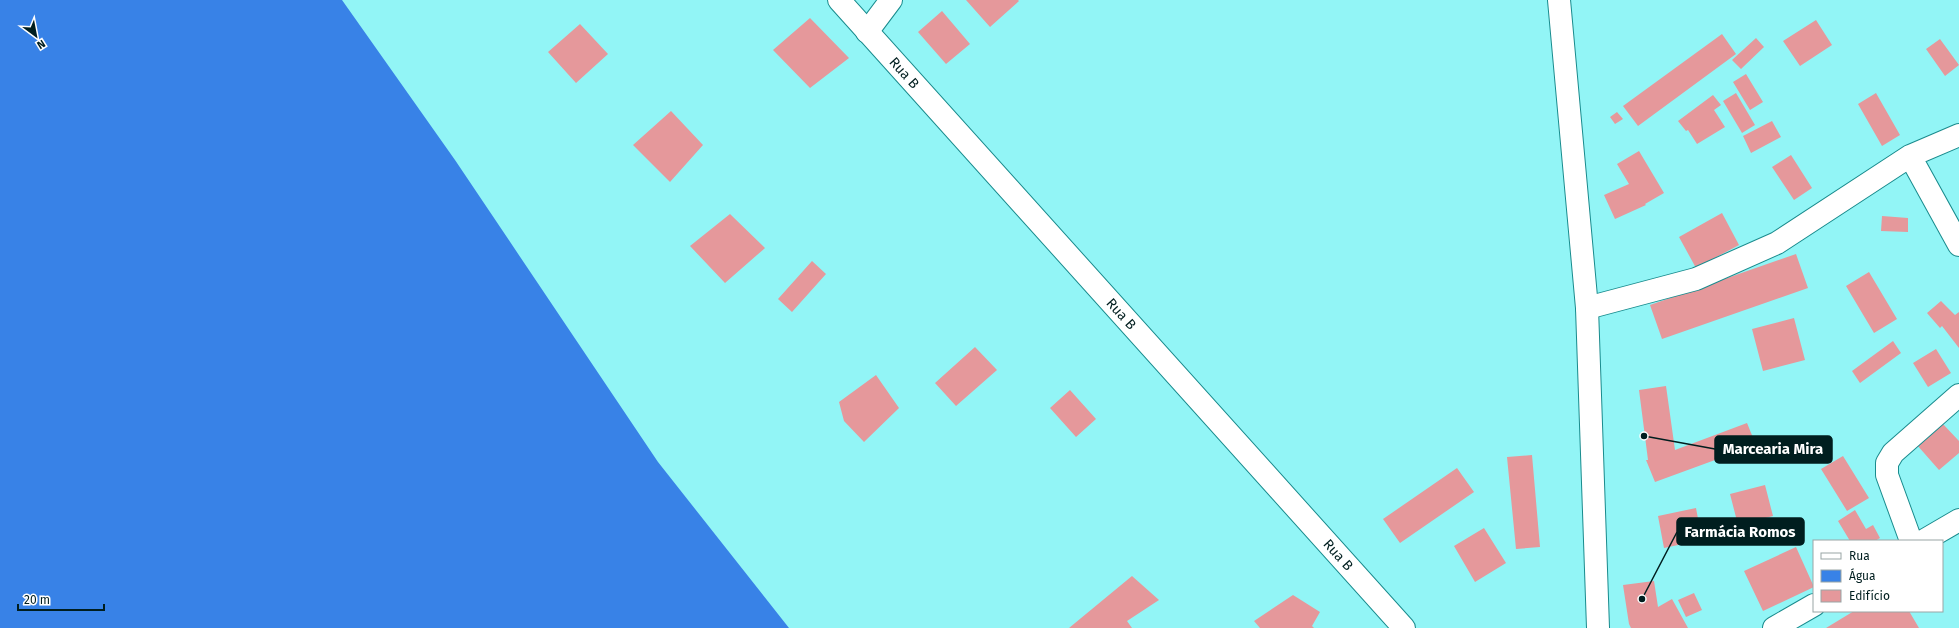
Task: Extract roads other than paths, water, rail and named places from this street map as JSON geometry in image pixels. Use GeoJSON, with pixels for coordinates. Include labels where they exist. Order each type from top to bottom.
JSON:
{"type":"FeatureCollection","features":[{"type":"Feature","properties":{"kind":"street","name":"Rua B"},"geometry":{"type":"LineString","coordinates":[[838,0],[1404,628]]}},
{"type":"Feature","properties":{"kind":"street"},"geometry":{"type":"LineString","coordinates":[[867,32],[891,0]]}},
{"type":"Feature","properties":{"kind":"street"},"geometry":{"type":"LineString","coordinates":[[1559,0],[1587,308],[1598,628]]}},
{"type":"Feature","properties":{"kind":"street"},"geometry":{"type":"LineString","coordinates":[[1587,308],[1696,279],[1777,244],[1910,156],[1959,134]]}},
{"type":"Feature","properties":{"kind":"street"},"geometry":{"type":"LineString","coordinates":[[1910,156],[1959,246]]}},
{"type":"Feature","properties":{"kind":"street"},"geometry":{"type":"LineString","coordinates":[[1911,540],[1887,475],[1887,463],[1893,453],[1959,395]]}},
{"type":"Feature","properties":{"kind":"street"},"geometry":{"type":"LineString","coordinates":[[1925,540],[1959,520]]}},
{"type":"Feature","properties":{"kind":"street"},"geometry":{"type":"LineString","coordinates":[[1774,628],[1813,606]]}},
{"type":"Feature","properties":{"kind":"water"},"geometry":{"type":"Polygon","coordinates":[[[0,0],[342,0],[455,160],[658,462],[789,628],[0,628],[0,0]]]}},
{"type":"Feature","properties":{"kind":"place","name":"Marcearia Mira"},"geometry":{"type":"Point","coordinates":[1644,436]}},
{"type":"Feature","properties":{"kind":"place","name":"Farmácia Romos"},"geometry":{"type":"Point","coordinates":[1642,599]}}]}
